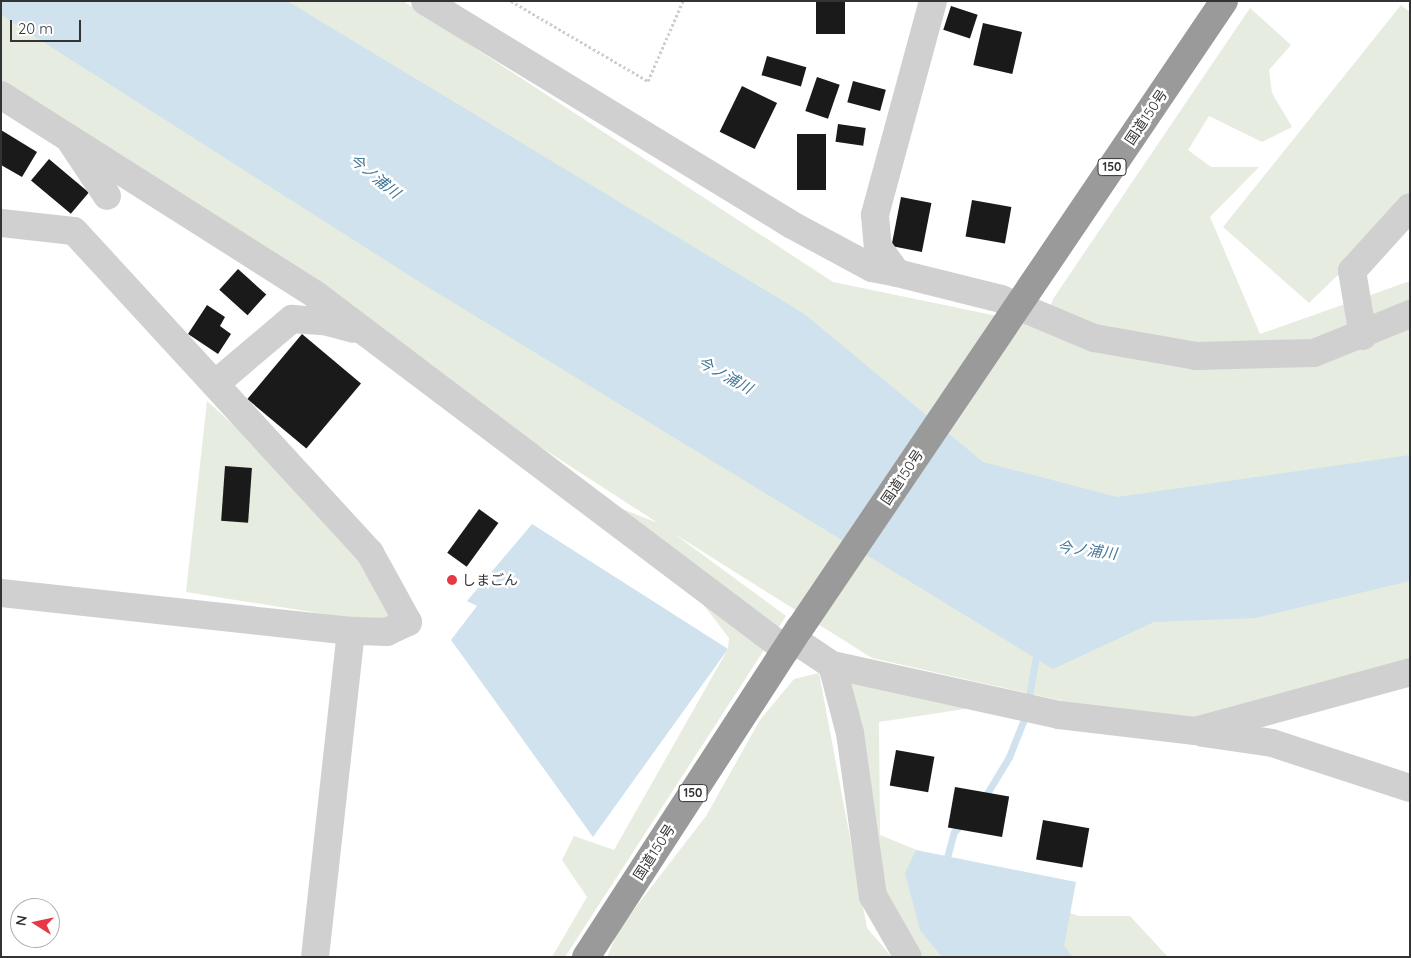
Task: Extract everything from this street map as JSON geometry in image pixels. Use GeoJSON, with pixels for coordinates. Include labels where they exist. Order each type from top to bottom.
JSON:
{"type":"FeatureCollection","features":[{"type":"Feature","properties":{"kind":"highway","name":"国道150号"},"geometry":{"type":"LineString","coordinates":[[586,957],[793,639],[1224,1]]}},
{"type":"Feature","properties":{"kind":"street"},"geometry":{"type":"LineString","coordinates":[[425,1],[792,225],[872,268],[898,273],[1018,307],[1094,338],[1182,355],[1314,353],[1363,336],[1410,314]]}},
{"type":"Feature","properties":{"kind":"street"},"geometry":{"type":"LineString","coordinates":[[898,273],[878,247],[875,215],[933,1]]}},
{"type":"Feature","properties":{"kind":"street"},"geometry":{"type":"LineString","coordinates":[[1,95],[283,274],[832,665],[1059,715],[1195,731],[1272,743],[1410,788]]}},
{"type":"Feature","properties":{"kind":"street"},"geometry":{"type":"LineString","coordinates":[[67,136],[107,196]]}},
{"type":"Feature","properties":{"kind":"street"},"geometry":{"type":"LineString","coordinates":[[1363,336],[1352,271],[1410,207]]}},
{"type":"Feature","properties":{"kind":"street"},"geometry":{"type":"LineString","coordinates":[[1,223],[74,231],[370,553],[408,622],[387,632],[351,631],[1,593]]}},
{"type":"Feature","properties":{"kind":"street"},"geometry":{"type":"LineString","coordinates":[[215,384],[292,319],[324,321],[367,334]]}},
{"type":"Feature","properties":{"kind":"street"},"geometry":{"type":"LineString","coordinates":[[315,957],[351,631]]}},
{"type":"Feature","properties":{"kind":"street"},"geometry":{"type":"LineString","coordinates":[[832,665],[850,732],[873,896],[908,957]]}},
{"type":"Feature","properties":{"kind":"street"},"geometry":{"type":"LineString","coordinates":[[1195,731],[1410,672]]}},
{"type":"Feature","properties":{"kind":"path"},"geometry":{"type":"LineString","coordinates":[[511,1],[648,81],[683,1]]}},
{"type":"Feature","properties":{"kind":"shaded area"},"geometry":{"type":"Polygon","coordinates":[[[1,1],[403,1],[833,282],[1060,329],[1046,319],[1053,299],[1250,8],[1291,45],[1269,70],[1272,93],[1292,127],[1262,142],[1209,116],[1188,150],[1211,167],[1259,167],[1210,217],[1260,334],[1410,281],[1410,661],[1195,731],[872,658],[673,533],[786,616],[565,957],[552,957],[587,897],[562,860],[574,836],[614,850],[728,649],[729,638],[670,561],[579,492],[658,523],[1,98],[1,1]]]}},
{"type":"Feature","properties":{"kind":"shaded area"},"geometry":{"type":"Polygon","coordinates":[[[1401,5],[1410,12],[1410,205],[1309,303],[1223,227],[1401,5]]]}},
{"type":"Feature","properties":{"kind":"shaded area"},"geometry":{"type":"Polygon","coordinates":[[[207,401],[346,527],[399,626],[186,592],[207,401]]]}},
{"type":"Feature","properties":{"kind":"shaded area"},"geometry":{"type":"Polygon","coordinates":[[[819,673],[867,928],[892,957],[607,957],[619,929],[706,816],[760,720],[794,679],[819,673]]]}},
{"type":"Feature","properties":{"kind":"shaded area"},"geometry":{"type":"Polygon","coordinates":[[[855,677],[1004,703],[879,722],[880,835],[1078,916],[1130,916],[1168,957],[918,957],[878,887],[847,688],[855,677]]]}},
{"type":"Feature","properties":{"kind":"water","name":"今ノ浦川"},"geometry":{"type":"Polygon","coordinates":[[[1,1],[287,1],[803,313],[983,462],[1117,497],[1410,455],[1410,581],[1255,618],[1154,622],[1053,669],[418,281],[1,15],[1,1]]]}},
{"type":"Feature","properties":{"kind":"water"},"geometry":{"type":"Polygon","coordinates":[[[532,524],[728,649],[593,837],[451,640],[477,606],[467,601],[532,524]]]}},
{"type":"Feature","properties":{"kind":"water"},"geometry":{"type":"Polygon","coordinates":[[[916,850],[1076,882],[1064,946],[1073,957],[942,957],[920,930],[905,873],[916,850]]]}},
{"type":"Feature","properties":{"kind":"building"},"geometry":{"type":"Polygon","coordinates":[[[816,1],[845,1],[845,34],[816,34],[816,1]]]}},
{"type":"Feature","properties":{"kind":"building"},"geometry":{"type":"Polygon","coordinates":[[[951,6],[978,15],[970,38],[943,30],[951,6]]]}},
{"type":"Feature","properties":{"kind":"building"},"geometry":{"type":"Polygon","coordinates":[[[983,23],[1022,32],[1012,74],[973,65],[983,23]]]}},
{"type":"Feature","properties":{"kind":"building"},"geometry":{"type":"Polygon","coordinates":[[[767,56],[806,67],[801,87],[761,75],[767,56]]]}},
{"type":"Feature","properties":{"kind":"building"},"geometry":{"type":"Polygon","coordinates":[[[817,77],[840,85],[828,119],[805,111],[817,77]]]}},
{"type":"Feature","properties":{"kind":"building"},"geometry":{"type":"Polygon","coordinates":[[[853,81],[886,90],[880,111],[847,102],[853,81]]]}},
{"type":"Feature","properties":{"kind":"building"},"geometry":{"type":"Polygon","coordinates":[[[742,86],[777,103],[755,149],[720,132],[742,86]]]}},
{"type":"Feature","properties":{"kind":"building"},"geometry":{"type":"Polygon","coordinates":[[[838,124],[866,128],[863,146],[835,142],[838,124]]]}},
{"type":"Feature","properties":{"kind":"building"},"geometry":{"type":"Polygon","coordinates":[[[1,130],[37,152],[22,177],[1,165],[1,130]]]}},
{"type":"Feature","properties":{"kind":"building"},"geometry":{"type":"Polygon","coordinates":[[[797,134],[826,134],[826,190],[797,190],[797,134]]]}},
{"type":"Feature","properties":{"kind":"building"},"geometry":{"type":"Polygon","coordinates":[[[49,159],[89,192],[71,214],[31,180],[49,159]]]}},
{"type":"Feature","properties":{"kind":"building"},"geometry":{"type":"Polygon","coordinates":[[[901,197],[931,203],[922,252],[891,246],[901,197]]]}},
{"type":"Feature","properties":{"kind":"building"},"geometry":{"type":"Polygon","coordinates":[[[972,200],[1011,207],[1005,243],[966,236],[972,200]]]}},
{"type":"Feature","properties":{"kind":"building"},"geometry":{"type":"Polygon","coordinates":[[[238,269],[266,294],[248,315],[219,290],[238,269]]]}},
{"type":"Feature","properties":{"kind":"building"},"geometry":{"type":"Polygon","coordinates":[[[207,305],[225,317],[220,326],[231,334],[218,354],[188,334],[207,305]]]}},
{"type":"Feature","properties":{"kind":"building"},"geometry":{"type":"Polygon","coordinates":[[[302,334],[361,383],[306,449],[247,399],[302,334]]]}},
{"type":"Feature","properties":{"kind":"building"},"geometry":{"type":"Polygon","coordinates":[[[225,466],[252,468],[248,523],[221,521],[225,466]]]}},
{"type":"Feature","properties":{"kind":"building"},"geometry":{"type":"Polygon","coordinates":[[[479,509],[498,523],[467,567],[447,553],[479,509]]]}},
{"type":"Feature","properties":{"kind":"building"},"geometry":{"type":"Polygon","coordinates":[[[896,750],[934,757],[928,792],[890,785],[896,750]]]}},
{"type":"Feature","properties":{"kind":"building"},"geometry":{"type":"Polygon","coordinates":[[[955,787],[1009,797],[1002,837],[948,827],[955,787]]]}},
{"type":"Feature","properties":{"kind":"building"},"geometry":{"type":"Polygon","coordinates":[[[1043,820],[1089,828],[1082,868],[1036,859],[1043,820]]]}},
{"type":"Feature","properties":{"kind":"waterway"},"geometry":{"type":"LineString","coordinates":[[1028,703],[1037,650]]}},
{"type":"Feature","properties":{"kind":"waterway"},"geometry":{"type":"LineString","coordinates":[[983,800],[1009,757],[1026,714]]}},
{"type":"Feature","properties":{"kind":"waterway"},"geometry":{"type":"LineString","coordinates":[[945,865],[954,832],[963,823]]}},
{"type":"Feature","properties":{"kind":"place","name":"しまごん"},"geometry":{"type":"Point","coordinates":[452,580]}}]}
